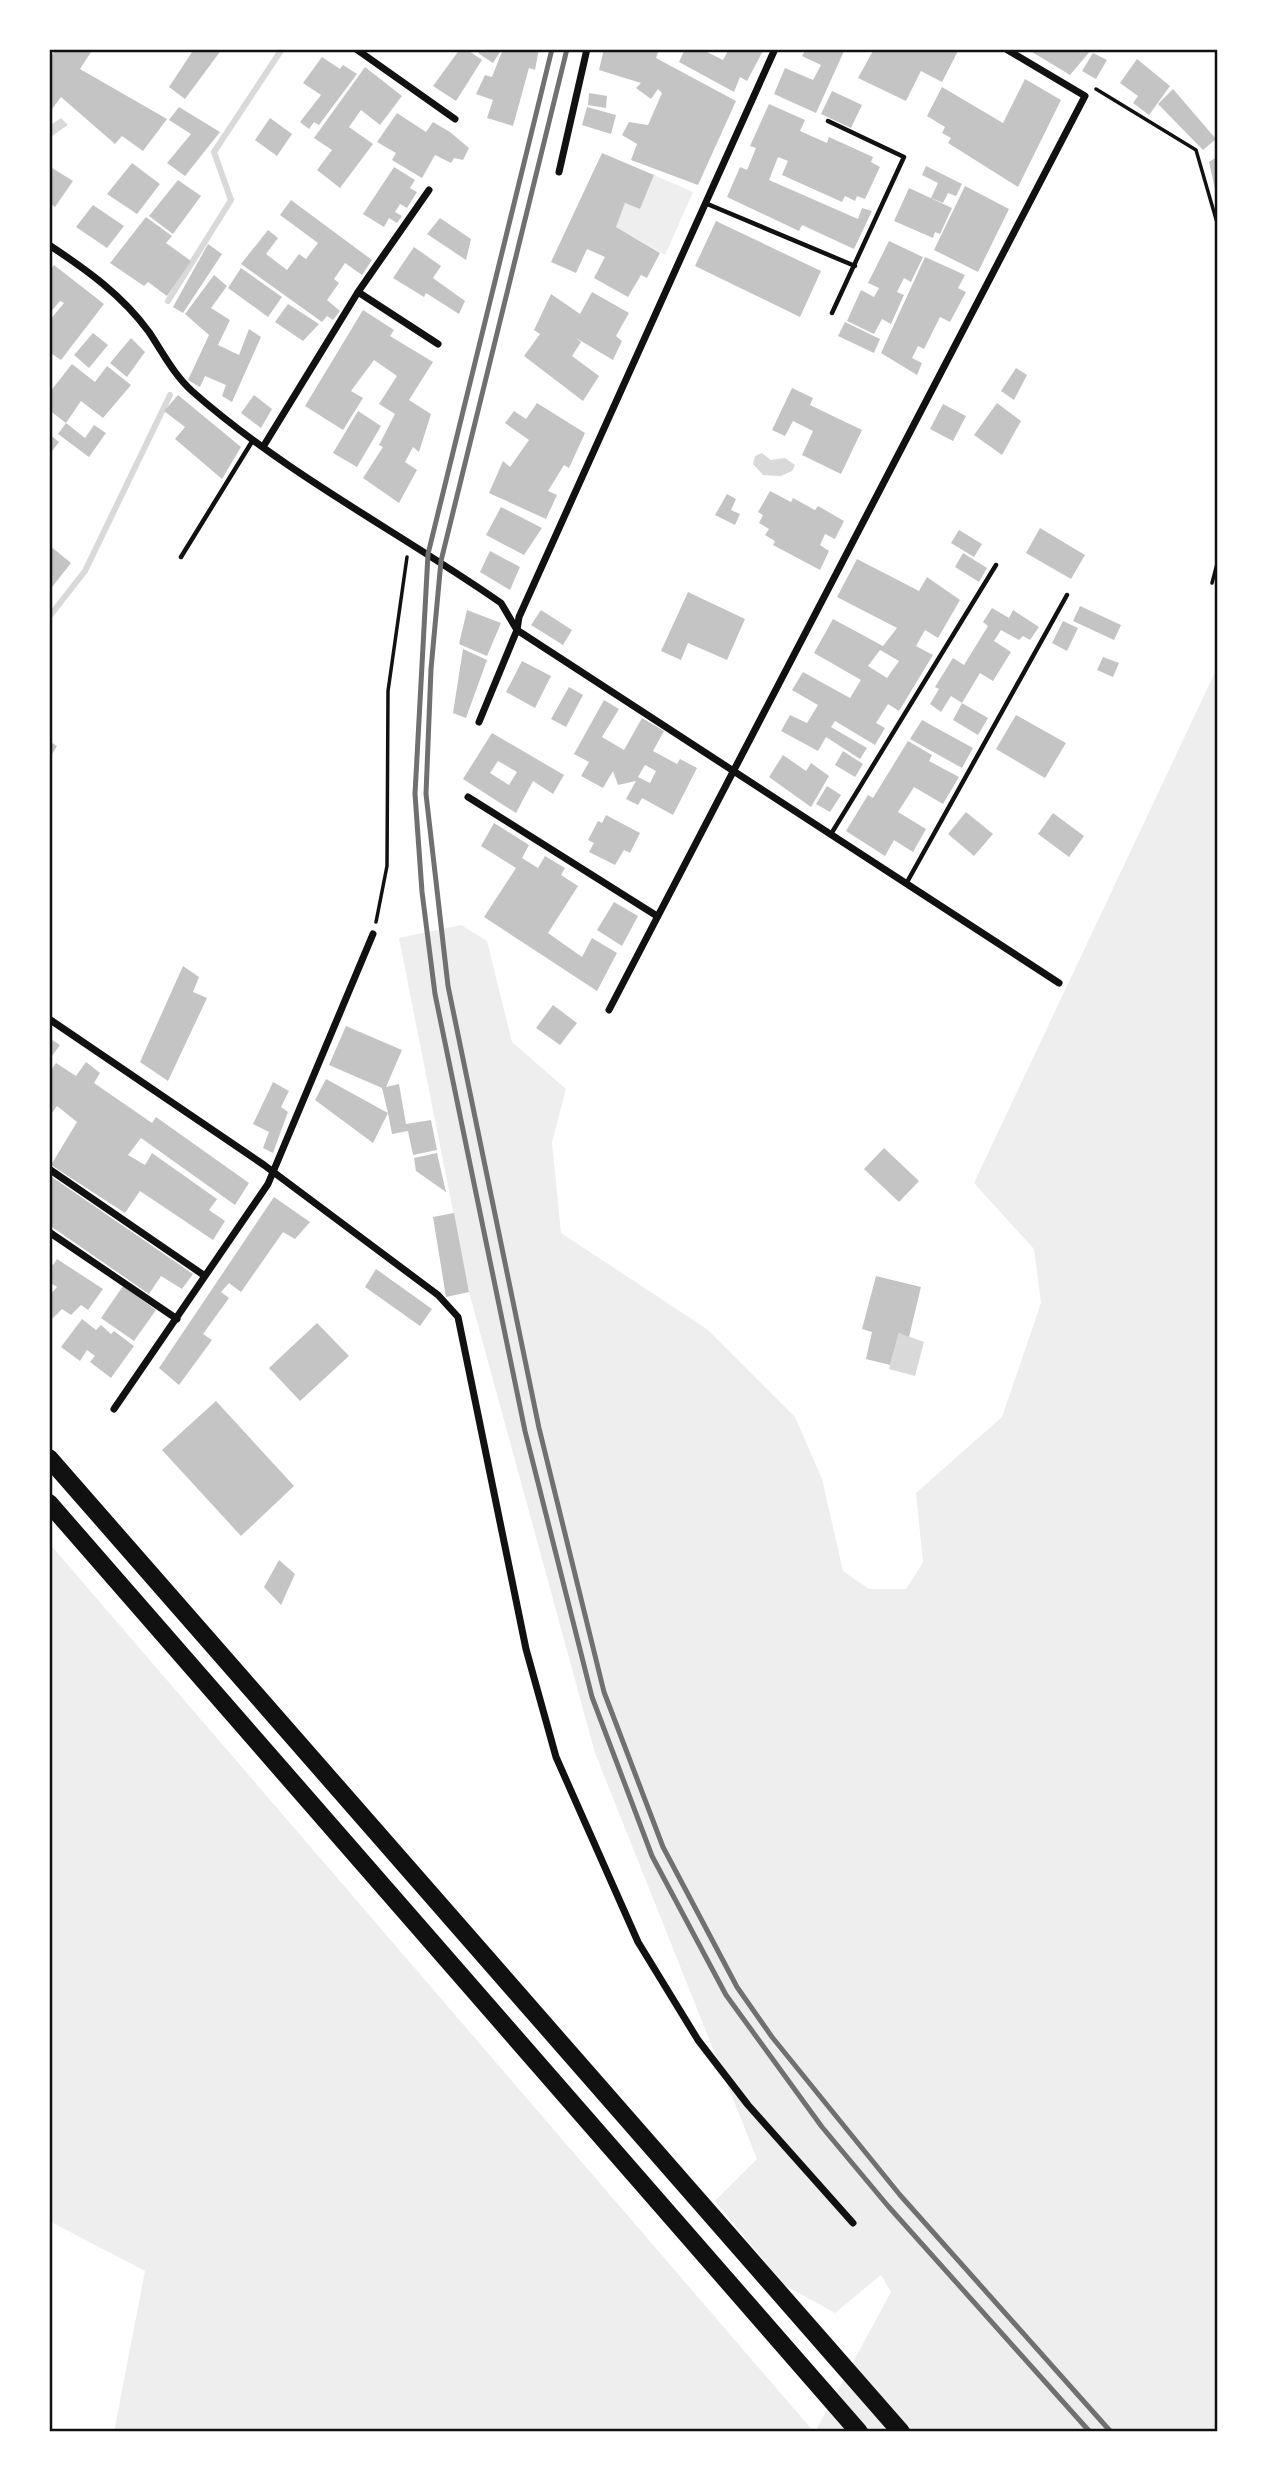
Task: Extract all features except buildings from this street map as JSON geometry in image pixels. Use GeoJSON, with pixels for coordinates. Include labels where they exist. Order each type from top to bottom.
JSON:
{"type":"FeatureCollection","features":[{"type":"Feature","properties":{"kind":"highway"},"geometry":{"type":"LineString","coordinates":[[49,1458],[901,2432]]}},
{"type":"Feature","properties":{"kind":"highway"},"geometry":{"type":"LineString","coordinates":[[49,1503],[859,2432]]}},
{"type":"Feature","properties":{"kind":"street"},"geometry":{"type":"LineString","coordinates":[[356,49],[455,119]]}},
{"type":"Feature","properties":{"kind":"street"},"geometry":{"type":"LineString","coordinates":[[559,172],[587,49]]}},
{"type":"Feature","properties":{"kind":"street"},"geometry":{"type":"LineString","coordinates":[[478,722],[517,630],[519,617],[775,49]]}},
{"type":"Feature","properties":{"kind":"street"},"geometry":{"type":"LineString","coordinates":[[609,1010],[732,769],[1085,96],[1006,49]]}},
{"type":"Feature","properties":{"kind":"street"},"geometry":{"type":"LineString","coordinates":[[263,447],[358,292],[429,190]]}},
{"type":"Feature","properties":{"kind":"street"},"geometry":{"type":"LineString","coordinates":[[49,245],[94,274],[123,302],[148,332],[170,367],[192,391],[263,447],[500,603],[517,630],[1059,983]]}},
{"type":"Feature","properties":{"kind":"street"},"geometry":{"type":"LineString","coordinates":[[358,292],[438,344]]}},
{"type":"Feature","properties":{"kind":"street"},"geometry":{"type":"LineString","coordinates":[[468,797],[657,916]]}},
{"type":"Feature","properties":{"kind":"street"},"geometry":{"type":"LineString","coordinates":[[114,1409],[268,1184],[373,934]]}},
{"type":"Feature","properties":{"kind":"street"},"geometry":{"type":"LineString","coordinates":[[49,1019],[272,1171],[438,1295],[458,1317],[526,1649],[556,1757],[638,1942],[698,2040],[748,2105],[853,2223]]}},
{"type":"Feature","properties":{"kind":"street"},"geometry":{"type":"LineString","coordinates":[[49,1169],[205,1276]]}},
{"type":"Feature","properties":{"kind":"street"},"geometry":{"type":"LineString","coordinates":[[49,1232],[177,1320]]}},
{"type":"Feature","properties":{"kind":"lane"},"geometry":{"type":"LineString","coordinates":[[828,121],[904,157],[832,313]]}},
{"type":"Feature","properties":{"kind":"lane"},"geometry":{"type":"LineString","coordinates":[[705,202],[855,266]]}},
{"type":"Feature","properties":{"kind":"lane"},"geometry":{"type":"LineString","coordinates":[[181,556],[254,439]]}},
{"type":"Feature","properties":{"kind":"lane"},"geometry":{"type":"LineString","coordinates":[[830,835],[996,565]]}},
{"type":"Feature","properties":{"kind":"lane"},"geometry":{"type":"LineString","coordinates":[[905,885],[1067,595]]}},
{"type":"Feature","properties":{"kind":"path"},"geometry":{"type":"LineString","coordinates":[[1085,96],[1096,89],[1196,150],[1218,226]]}},
{"type":"Feature","properties":{"kind":"path"},"geometry":{"type":"LineString","coordinates":[[373,934],[387,866],[387,691],[409,543]]}},
{"type":"Feature","properties":{"kind":"path"},"geometry":{"type":"LineString","coordinates":[[1212,583],[1218,560]]}},
{"type":"Feature","properties":{"kind":"shaded area"},"geometry":{"type":"Polygon","coordinates":[[[61,118],[68,125],[49,138],[49,126],[61,118]]]}},
{"type":"Feature","properties":{"kind":"shaded area"},"geometry":{"type":"Polygon","coordinates":[[[654,175],[693,192],[665,255],[616,227],[625,203],[640,209],[654,175]]]}},
{"type":"Feature","properties":{"kind":"shaded area"},"geometry":{"type":"Polygon","coordinates":[[[762,453],[771,460],[785,458],[795,465],[792,471],[781,476],[763,475],[753,464],[755,456],[762,453]]]}},
{"type":"Feature","properties":{"kind":"shaded area"},"geometry":{"type":"Polygon","coordinates":[[[1218,666],[1218,2432],[815,2432],[891,2292],[881,2275],[835,2313],[784,2285],[715,2201],[757,2159],[595,1753],[469,1292],[399,938],[461,925],[487,941],[512,1042],[566,1089],[552,1142],[561,1233],[707,1329],[795,1417],[822,1479],[843,1571],[869,1589],[906,1589],[923,1562],[916,1493],[1002,1417],[1041,1303],[1034,1249],[974,1183],[1218,666]]]}},
{"type":"Feature","properties":{"kind":"shaded area"},"geometry":{"type":"Polygon","coordinates":[[[899,1333],[924,1342],[915,1376],[889,1369],[899,1333]]]}},
{"type":"Feature","properties":{"kind":"shaded area"},"geometry":{"type":"Polygon","coordinates":[[[49,1543],[814,2432],[114,2432],[145,2271],[49,2221],[49,1543]]]}},
{"type":"Feature","properties":{"kind":"waterway"},"geometry":{"type":"LineString","coordinates":[[168,301],[231,200],[214,152],[282,49]]}},
{"type":"Feature","properties":{"kind":"waterway"},"geometry":{"type":"LineString","coordinates":[[49,617],[85,571],[170,395]]}},
{"type":"Feature","properties":{"kind":"railway"},"geometry":{"type":"LineString","coordinates":[[552,49],[428,554],[415,794],[422,892],[435,994],[525,1431],[592,1697],[652,1856],[726,1995],[822,2127],[888,2206],[1090,2432]]}},
{"type":"Feature","properties":{"kind":"railway"},"geometry":{"type":"LineString","coordinates":[[567,49],[441,561],[431,669],[426,794],[448,986],[539,1428],[604,1692],[663,1847],[737,1987],[772,2037],[900,2195],[1111,2432]]}}]}
